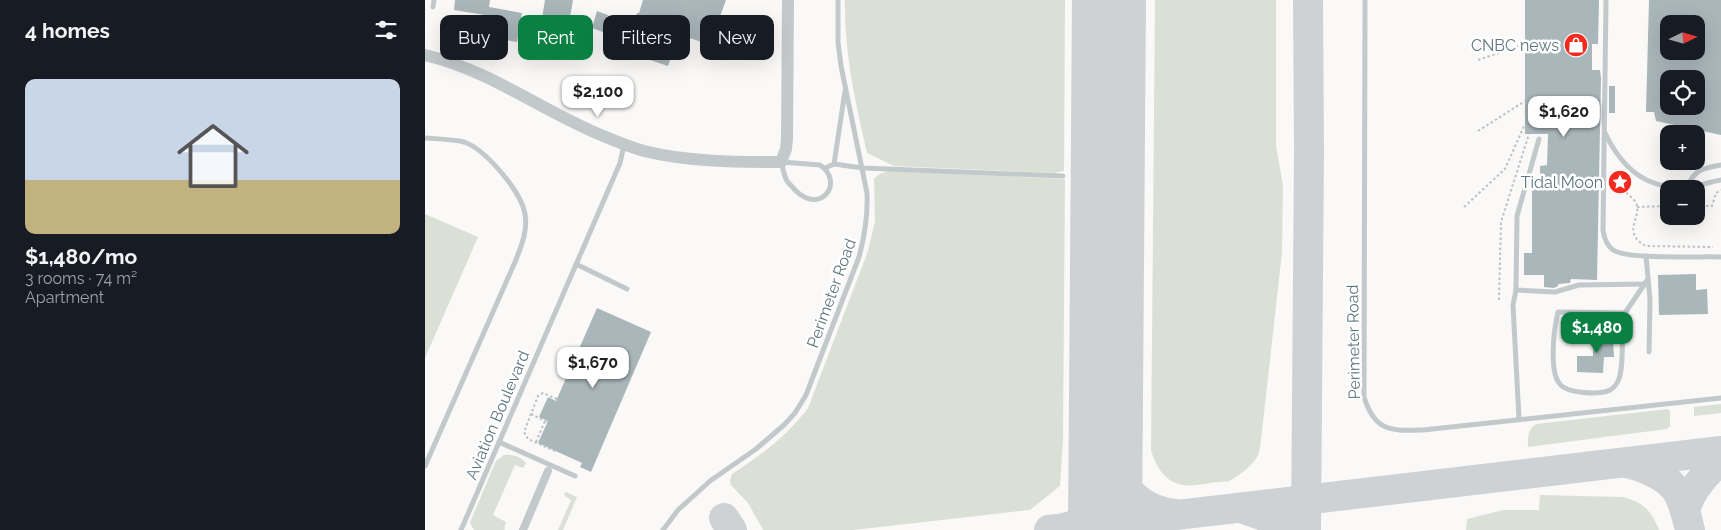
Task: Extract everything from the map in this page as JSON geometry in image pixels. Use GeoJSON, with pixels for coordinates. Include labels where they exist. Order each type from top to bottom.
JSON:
{"type":"FeatureCollection","features":[{"type":"Feature","properties":{"kind":"street"},"geometry":{"type":"LineString","coordinates":[[425,55],[487,78],[599,134],[645,151],[685,158],[781,162],[787,140],[788,0]]}},
{"type":"Feature","properties":{"kind":"street"},"geometry":{"type":"LineString","coordinates":[[523,530],[548,471]]}},
{"type":"Feature","properties":{"kind":"lane"},"geometry":{"type":"LineString","coordinates":[[433,7],[434,0]]}},
{"type":"Feature","properties":{"kind":"lane","name":"Perimeter Road"},"geometry":{"type":"LineString","coordinates":[[663,530],[678,510],[710,481],[756,449],[795,413],[806,395],[850,281],[864,238],[868,214],[863,168],[845,88],[838,42],[838,0]]}},
{"type":"Feature","properties":{"kind":"lane","name":"Perimeter Road"},"geometry":{"type":"LineString","coordinates":[[1365,0],[1364,397],[1367,407],[1382,426],[1397,431],[1423,430],[1721,398]]}},
{"type":"Feature","properties":{"kind":"lane"},"geometry":{"type":"LineString","coordinates":[[1606,0],[1604,238],[1613,250],[1636,256],[1721,257]]}},
{"type":"Feature","properties":{"kind":"lane"},"geometry":{"type":"LineString","coordinates":[[834,164],[845,88]]}},
{"type":"Feature","properties":{"kind":"lane"},"geometry":{"type":"LineString","coordinates":[[1604,131],[1619,158],[1630,170],[1645,180],[1660,185]]}},
{"type":"Feature","properties":{"kind":"lane"},"geometry":{"type":"LineString","coordinates":[[425,138],[463,142],[475,147],[484,154],[517,194],[525,213],[525,223],[523,238],[515,262],[425,466]]}},
{"type":"Feature","properties":{"kind":"lane"},"geometry":{"type":"LineString","coordinates":[[1519,419],[1513,305],[1516,290],[1517,216],[1539,139]]}},
{"type":"Feature","properties":{"kind":"lane","name":"Aviation Boulevard"},"geometry":{"type":"LineString","coordinates":[[461,530],[620,163],[624,144]]}},
{"type":"Feature","properties":{"kind":"lane"},"geometry":{"type":"LineString","coordinates":[[781,162],[814,163],[825,168],[831,179],[828,191],[819,199],[802,197],[787,181],[781,162]]}},
{"type":"Feature","properties":{"kind":"lane"},"geometry":{"type":"LineString","coordinates":[[825,168],[834,164],[863,168],[1063,176]]}},
{"type":"Feature","properties":{"kind":"lane"},"geometry":{"type":"LineString","coordinates":[[1690,180],[1700,169],[1721,165]]}},
{"type":"Feature","properties":{"kind":"lane"},"geometry":{"type":"LineString","coordinates":[[1705,183],[1721,180]]}},
{"type":"Feature","properties":{"kind":"lane"},"geometry":{"type":"LineString","coordinates":[[1646,256],[1646,281],[1650,300],[1649,352]]}},
{"type":"Feature","properties":{"kind":"lane"},"geometry":{"type":"LineString","coordinates":[[576,264],[627,289]]}},
{"type":"Feature","properties":{"kind":"lane"},"geometry":{"type":"LineString","coordinates":[[1516,290],[1555,292],[1579,285],[1646,281]]}},
{"type":"Feature","properties":{"kind":"lane"},"geometry":{"type":"LineString","coordinates":[[1625,313],[1558,312],[1555,324],[1553,371],[1563,388],[1579,392],[1596,392],[1610,390],[1617,384],[1620,373],[1625,313],[1646,281]]}},
{"type":"Feature","properties":{"kind":"lane"},"geometry":{"type":"LineString","coordinates":[[499,442],[575,476]]}},
{"type":"Feature","properties":{"kind":"path"},"geometry":{"type":"LineString","coordinates":[[1478,60],[1525,44]]}},
{"type":"Feature","properties":{"kind":"path"},"geometry":{"type":"LineString","coordinates":[[1478,131],[1525,101]]}},
{"type":"Feature","properties":{"kind":"path"},"geometry":{"type":"LineString","coordinates":[[1464,207],[1505,169],[1525,124]]}},
{"type":"Feature","properties":{"kind":"path"},"geometry":{"type":"LineString","coordinates":[[1499,300],[1501,222],[1529,134]]}},
{"type":"Feature","properties":{"kind":"path"},"geometry":{"type":"LineString","coordinates":[[1705,206],[1712,206],[1717,193],[1721,190]]}},
{"type":"Feature","properties":{"kind":"path"},"geometry":{"type":"LineString","coordinates":[[1603,191],[1625,191],[1636,203],[1637,207],[1633,226],[1635,236],[1638,242],[1645,246],[1713,247]]}},
{"type":"Feature","properties":{"kind":"path"},"geometry":{"type":"LineString","coordinates":[[1637,207],[1660,206]]}},
{"type":"Feature","properties":{"kind":"path"},"geometry":{"type":"LineString","coordinates":[[557,399],[541,393],[524,432],[528,439],[557,452]]}},
{"type":"Feature","properties":{"kind":"path"},"geometry":{"type":"LineString","coordinates":[[531,414],[546,422],[536,443]]}},
{"type":"Feature","properties":{"kind":"shaded area"},"geometry":{"type":"Polygon","coordinates":[[[845,0],[1065,0],[1064,171],[1054,173],[894,166],[867,153],[848,58],[845,0]]]}},
{"type":"Feature","properties":{"kind":"shaded area"},"geometry":{"type":"Polygon","coordinates":[[[1155,0],[1276,0],[1276,145],[1283,186],[1282,253],[1260,448],[1253,462],[1229,481],[1199,485],[1173,482],[1160,470],[1151,451],[1155,0]]]}},
{"type":"Feature","properties":{"kind":"shaded area"},"geometry":{"type":"Polygon","coordinates":[[[889,171],[1065,179],[1063,441],[1060,486],[1030,510],[854,530],[763,530],[748,503],[731,485],[732,474],[773,444],[808,408],[868,251],[875,221],[874,179],[879,174],[889,171]]]}},
{"type":"Feature","properties":{"kind":"shaded area"},"geometry":{"type":"Polygon","coordinates":[[[425,214],[478,237],[425,358],[425,214]]]}},
{"type":"Feature","properties":{"kind":"shaded area"},"geometry":{"type":"Polygon","coordinates":[[[1721,404],[1721,413],[1694,416],[1694,407],[1721,404]]]}},
{"type":"Feature","properties":{"kind":"shaded area"},"geometry":{"type":"Polygon","coordinates":[[[1668,409],[1670,411],[1670,426],[1667,429],[1528,447],[1529,434],[1536,424],[1668,409]]]}},
{"type":"Feature","properties":{"kind":"shaded area"},"geometry":{"type":"Polygon","coordinates":[[[504,455],[516,456],[526,463],[523,468],[515,465],[493,515],[506,522],[504,529],[506,530],[474,530],[470,523],[471,520],[496,461],[504,455]]]}},
{"type":"Feature","properties":{"kind":"shaded area"},"geometry":{"type":"Polygon","coordinates":[[[566,492],[577,497],[563,530],[558,530],[571,500],[565,496],[564,493],[566,492]]]}},
{"type":"Feature","properties":{"kind":"shaded area"},"geometry":{"type":"Polygon","coordinates":[[[1540,495],[1623,497],[1646,508],[1659,530],[1466,530],[1467,519],[1503,510],[1539,510],[1540,495]]]}},
{"type":"Feature","properties":{"kind":"building"},"geometry":{"type":"Polygon","coordinates":[[[455,0],[490,0],[489,7],[522,13],[522,15],[518,15],[517,42],[508,40],[508,15],[485,15],[454,10],[455,0]]]}},
{"type":"Feature","properties":{"kind":"building"},"geometry":{"type":"Polygon","coordinates":[[[545,0],[573,0],[570,15],[542,15],[545,0]]]}},
{"type":"Feature","properties":{"kind":"building"},"geometry":{"type":"Polygon","coordinates":[[[643,0],[726,0],[720,15],[700,15],[700,42],[690,38],[690,15],[636,15],[639,13],[643,0]]]}},
{"type":"Feature","properties":{"kind":"building"},"geometry":{"type":"Polygon","coordinates":[[[1525,0],[1599,0],[1598,44],[1592,44],[1592,70],[1600,70],[1601,78],[1597,280],[1571,279],[1570,283],[1558,284],[1554,288],[1544,287],[1544,275],[1524,275],[1524,253],[1532,253],[1532,189],[1540,189],[1540,166],[1547,165],[1548,134],[1525,134],[1525,0]]]}},
{"type":"Feature","properties":{"kind":"building"},"geometry":{"type":"Polygon","coordinates":[[[1649,0],[1721,0],[1721,135],[1705,132],[1705,125],[1675,125],[1656,121],[1654,112],[1646,112],[1649,0]]]}},
{"type":"Feature","properties":{"kind":"building"},"geometry":{"type":"Polygon","coordinates":[[[597,11],[608,15],[603,15],[603,32],[593,28],[597,11]]]}},
{"type":"Feature","properties":{"kind":"building"},"geometry":{"type":"Polygon","coordinates":[[[650,60],[670,60],[668,66],[650,60]]]}},
{"type":"Feature","properties":{"kind":"building"},"geometry":{"type":"Polygon","coordinates":[[[1609,86],[1615,86],[1615,113],[1609,113],[1609,86]]]}},
{"type":"Feature","properties":{"kind":"building"},"geometry":{"type":"Polygon","coordinates":[[[1696,274],[1696,290],[1707,289],[1708,314],[1659,315],[1658,275],[1696,274]]]}},
{"type":"Feature","properties":{"kind":"building"},"geometry":{"type":"Polygon","coordinates":[[[597,308],[651,332],[591,472],[580,467],[582,463],[538,443],[548,421],[539,417],[548,397],[556,401],[597,308]]]}},
{"type":"Feature","properties":{"kind":"building"},"geometry":{"type":"Polygon","coordinates":[[[1593,333],[1611,333],[1614,357],[1604,357],[1603,373],[1577,372],[1577,356],[1593,356],[1593,333]]]}},
{"type":"Feature","properties":{"kind":"taxiway"},"geometry":{"type":"LineString","coordinates":[[1306,530],[1309,150],[1308,0]]}},
{"type":"Feature","properties":{"kind":"taxiway"},"geometry":{"type":"LineString","coordinates":[[1106,438],[1114,466],[1127,489],[1147,506],[1175,514]]}},
{"type":"Feature","properties":{"kind":"taxiway"},"geometry":{"type":"LineString","coordinates":[[1049,530],[1721,451]]}},
{"type":"Feature","properties":{"kind":"taxiway"},"geometry":{"type":"LineString","coordinates":[[1685,511],[1690,496],[1699,483],[1721,460]]}},
{"type":"Feature","properties":{"kind":"taxiway"},"geometry":{"type":"LineString","coordinates":[[1625,463],[1655,473],[1674,487],[1682,502],[1690,530]]}},
{"type":"Feature","properties":{"kind":"taxiway"},"geometry":{"type":"LineString","coordinates":[[1067,527],[1084,520],[1096,508],[1103,492],[1106,474]]}},
{"type":"Feature","properties":{"kind":"taxiway"},"geometry":{"type":"LineString","coordinates":[[1241,508],[1264,516],[1284,530]]}},
{"type":"Feature","properties":{"kind":"taxiway"},"geometry":{"type":"LineString","coordinates":[[724,518],[732,530]]}},
{"type":"Feature","properties":{"kind":"runway"},"geometry":{"type":"LineString","coordinates":[[1105,530],[1109,0]]}},
{"type":"Feature","properties":{"kind":"place","name":"CNBC news"},"geometry":{"type":"Point","coordinates":[1576,45]}},
{"type":"Feature","properties":{"kind":"place","name":"Tidal Moon"},"geometry":{"type":"Point","coordinates":[1620,182]}}]}
